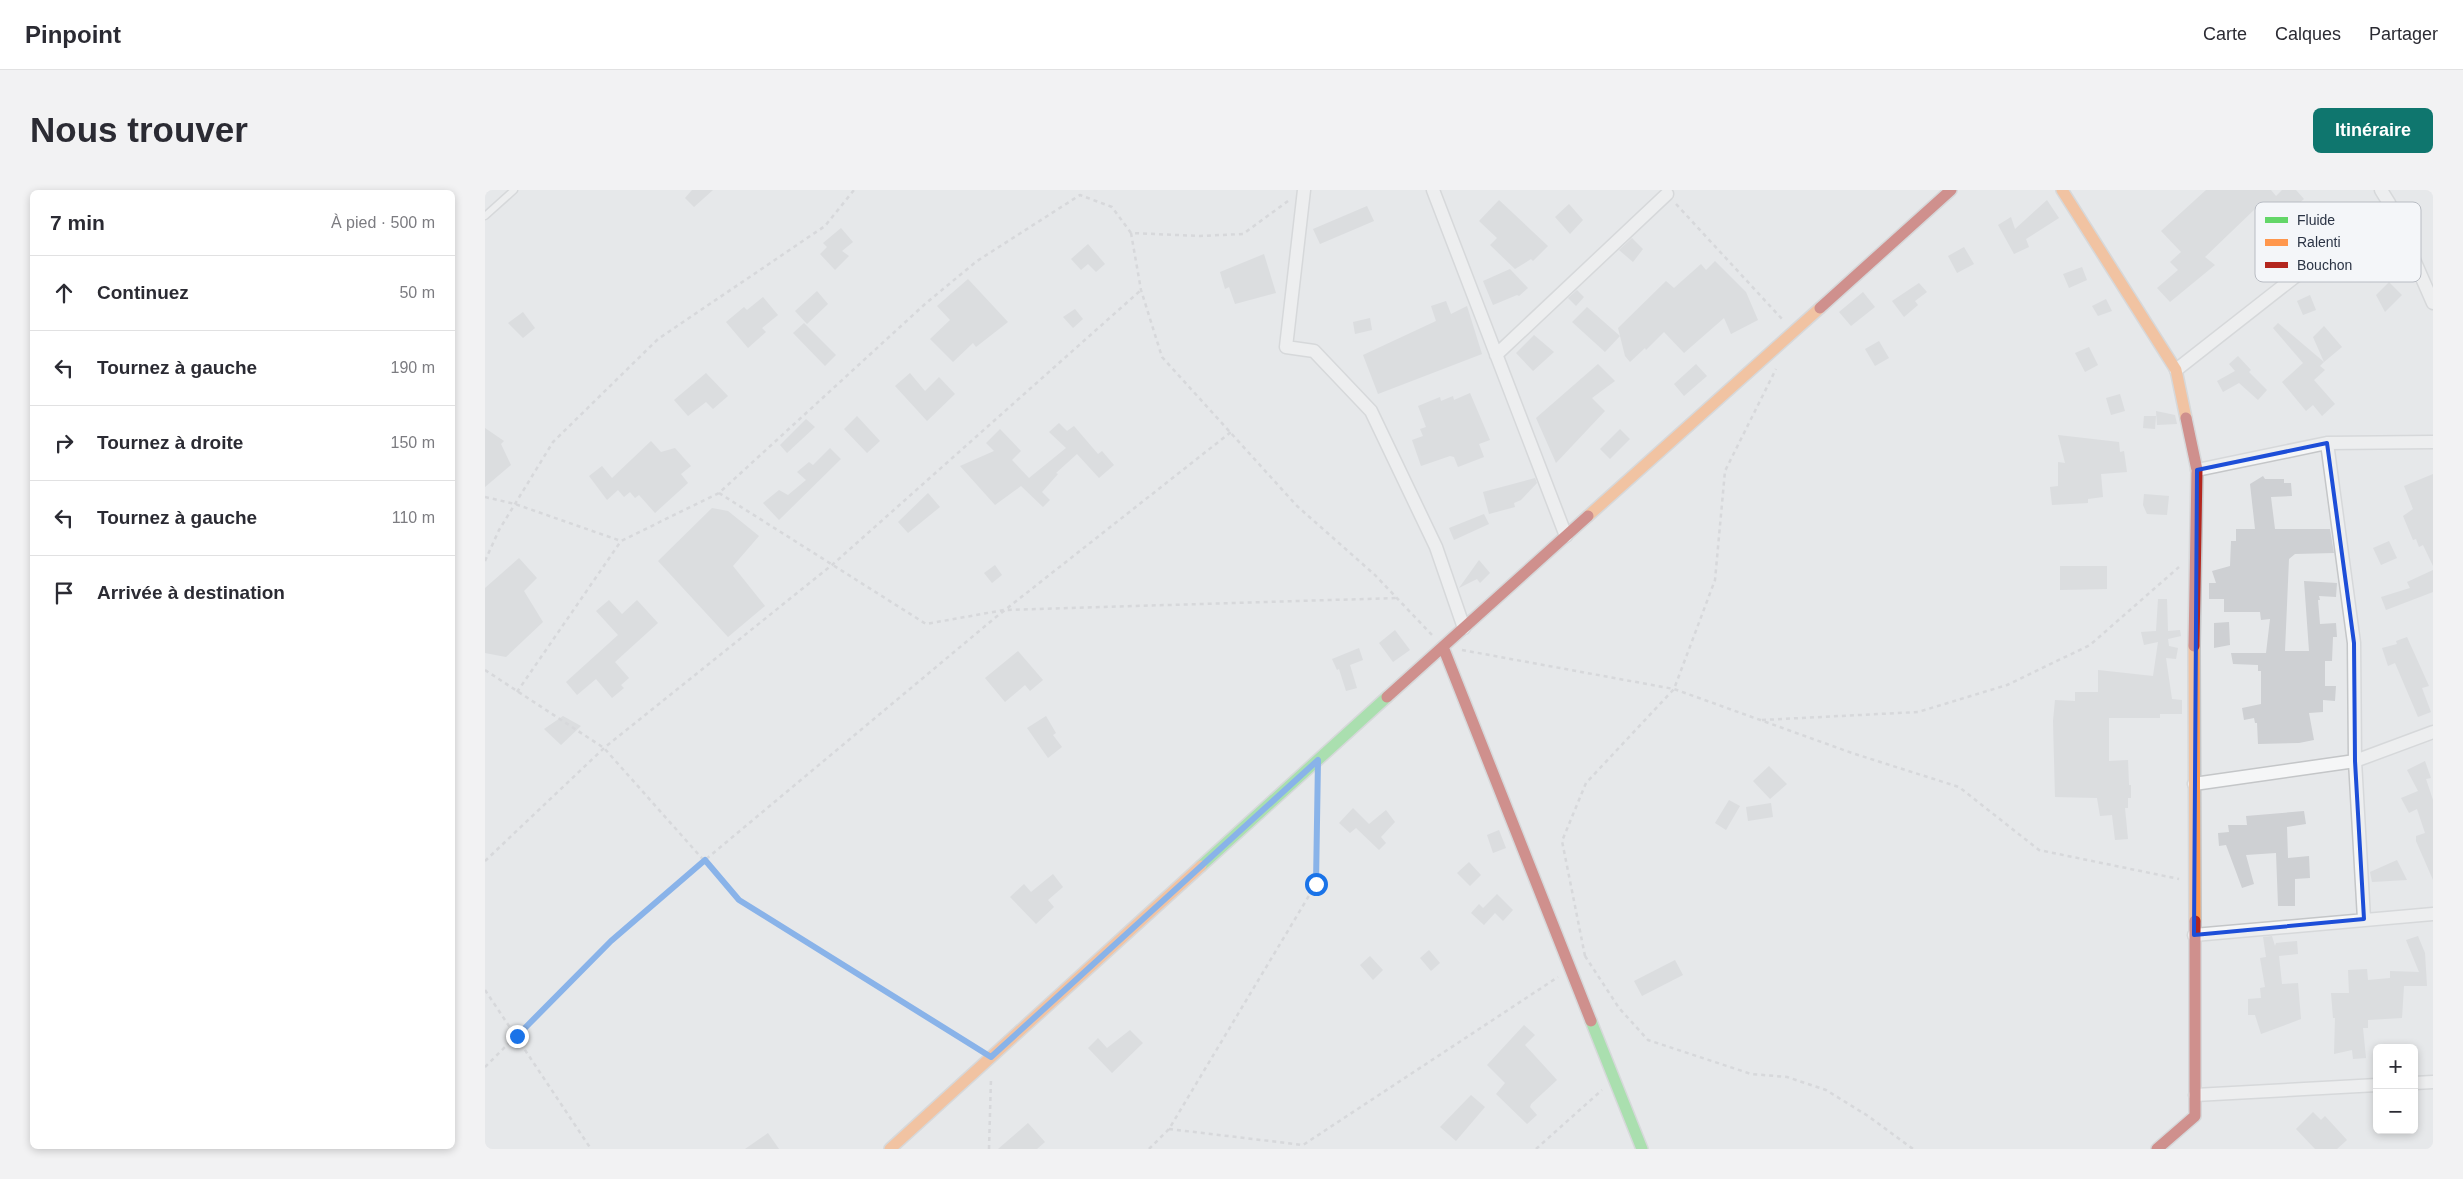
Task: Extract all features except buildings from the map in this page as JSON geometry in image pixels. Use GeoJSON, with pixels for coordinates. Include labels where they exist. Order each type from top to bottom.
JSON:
{"type":"FeatureCollection","features":[{"type":"Feature","properties":{"kind":"street"},"geometry":{"type":"LineString","coordinates":[[1304,190],[1286,347],[1314,351],[1371,412],[1436,546],[1464,628]]}},
{"type":"Feature","properties":{"kind":"street"},"geometry":{"type":"LineString","coordinates":[[1433,190],[1566,536]]}},
{"type":"Feature","properties":{"kind":"street"},"geometry":{"type":"LineString","coordinates":[[890,1149],[1443,646],[1951,190]]}},
{"type":"Feature","properties":{"kind":"street"},"geometry":{"type":"LineString","coordinates":[[2062,190],[2176,370],[2197,470],[2194,784],[2195,1116],[2157,1149]]}},
{"type":"Feature","properties":{"kind":"street"},"geometry":{"type":"LineString","coordinates":[[2381,190],[2388,202]]}},
{"type":"Feature","properties":{"kind":"street"},"geometry":{"type":"LineString","coordinates":[[1496,355],[1667,194]]}},
{"type":"Feature","properties":{"kind":"street"},"geometry":{"type":"LineString","coordinates":[[2421,276],[2433,303]]}},
{"type":"Feature","properties":{"kind":"street"},"geometry":{"type":"LineString","coordinates":[[2176,370],[2289,282]]}},
{"type":"Feature","properties":{"kind":"street"},"geometry":{"type":"LineString","coordinates":[[2197,470],[2327,443],[2433,442]]}},
{"type":"Feature","properties":{"kind":"street"},"geometry":{"type":"LineString","coordinates":[[2327,443],[2354,642],[2355,761],[2364,919]]}},
{"type":"Feature","properties":{"kind":"street"},"geometry":{"type":"LineString","coordinates":[[1443,646],[1642,1149]]}},
{"type":"Feature","properties":{"kind":"street"},"geometry":{"type":"LineString","coordinates":[[2194,784],[2355,761],[2433,732]]}},
{"type":"Feature","properties":{"kind":"street"},"geometry":{"type":"LineString","coordinates":[[2194,935],[2433,914]]}},
{"type":"Feature","properties":{"kind":"street"},"geometry":{"type":"LineString","coordinates":[[2418,1083],[2433,1082]]}},
{"type":"Feature","properties":{"kind":"street"},"geometry":{"type":"LineString","coordinates":[[2195,1095],[2373,1085]]}},
{"type":"Feature","properties":{"kind":"lane"},"geometry":{"type":"LineString","coordinates":[[485,216],[514,190]]}},
{"type":"Feature","properties":{"kind":"path"},"geometry":{"type":"LineString","coordinates":[[485,561],[499,530],[553,442],[658,339],[825,226],[853,190]]}},
{"type":"Feature","properties":{"kind":"path"},"geometry":{"type":"LineString","coordinates":[[1131,233],[1201,236],[1243,234],[1304,190]]}},
{"type":"Feature","properties":{"kind":"path"},"geometry":{"type":"LineString","coordinates":[[1667,194],[1794,332]]}},
{"type":"Feature","properties":{"kind":"path"},"geometry":{"type":"LineString","coordinates":[[517,692],[621,541],[719,493],[932,298],[977,262],[1080,195],[1112,207],[1131,233],[1141,290],[1162,357],[1297,506],[1375,575],[1443,646],[1675,690],[1959,788],[2039,850],[2194,882]]}},
{"type":"Feature","properties":{"kind":"path"},"geometry":{"type":"LineString","coordinates":[[485,861],[604,748],[831,565],[1141,290]]}},
{"type":"Feature","properties":{"kind":"path"},"geometry":{"type":"LineString","coordinates":[[1779,363],[1725,471],[1715,580],[1675,690],[1586,783],[1562,841],[1585,956],[1619,1008],[1648,1040],[1751,1074],[1787,1077],[1827,1090],[1868,1116],[1913,1149]]}},
{"type":"Feature","properties":{"kind":"path"},"geometry":{"type":"LineString","coordinates":[[485,1067],[611,941],[705,860],[1004,610],[1231,432]]}},
{"type":"Feature","properties":{"kind":"path"},"geometry":{"type":"LineString","coordinates":[[719,493],[926,624],[1004,610],[1397,598]]}},
{"type":"Feature","properties":{"kind":"path"},"geometry":{"type":"LineString","coordinates":[[485,497],[515,504],[621,541]]}},
{"type":"Feature","properties":{"kind":"path"},"geometry":{"type":"LineString","coordinates":[[1761,720],[1918,712],[2007,685],[2090,645],[2195,553]]}},
{"type":"Feature","properties":{"kind":"path"},"geometry":{"type":"LineString","coordinates":[[485,670],[604,748],[739,900],[991,1057],[989,1149]]}},
{"type":"Feature","properties":{"kind":"path"},"geometry":{"type":"LineString","coordinates":[[1149,1149],[1169,1129],[1316,884],[1318,760]]}},
{"type":"Feature","properties":{"kind":"path"},"geometry":{"type":"LineString","coordinates":[[1579,952],[1585,956]]}},
{"type":"Feature","properties":{"kind":"path"},"geometry":{"type":"LineString","coordinates":[[1169,1129],[1303,1145],[1571,969]]}},
{"type":"Feature","properties":{"kind":"path"},"geometry":{"type":"LineString","coordinates":[[485,990],[591,1149]]}},
{"type":"Feature","properties":{"kind":"path"},"geometry":{"type":"LineString","coordinates":[[1535,1149],[1614,1079]]}},
{"type":"Feature","properties":{"kind":"highlighted area"},"geometry":{"type":"Polygon","coordinates":[[[2327,443],[2354,643],[2355,761],[2364,919],[2194,935],[2197,470],[2327,443]]]}},
{"type":"Feature","properties":{"kind":"traffic: fast"},"geometry":{"type":"LineString","coordinates":[[1201,866],[1387,697]]}},
{"type":"Feature","properties":{"kind":"traffic: fast"},"geometry":{"type":"LineString","coordinates":[[1591,1021],[1642,1149]]}},
{"type":"Feature","properties":{"kind":"traffic: slow"},"geometry":{"type":"LineString","coordinates":[[2062,190],[2176,370],[2186,418]]}},
{"type":"Feature","properties":{"kind":"traffic: slow"},"geometry":{"type":"LineString","coordinates":[[1588,516],[1820,308]]}},
{"type":"Feature","properties":{"kind":"traffic: slow"},"geometry":{"type":"LineString","coordinates":[[2194,646],[2195,921]]}},
{"type":"Feature","properties":{"kind":"traffic: slow"},"geometry":{"type":"LineString","coordinates":[[890,1149],[1201,866]]}},
{"type":"Feature","properties":{"kind":"traffic: jam"},"geometry":{"type":"LineString","coordinates":[[1820,308],[1951,190]]}},
{"type":"Feature","properties":{"kind":"traffic: jam"},"geometry":{"type":"LineString","coordinates":[[2186,418],[2197,470],[2194,646]]}},
{"type":"Feature","properties":{"kind":"traffic: jam"},"geometry":{"type":"LineString","coordinates":[[1387,697],[1588,516]]}},
{"type":"Feature","properties":{"kind":"traffic: jam"},"geometry":{"type":"LineString","coordinates":[[1443,647],[1591,1021]]}},
{"type":"Feature","properties":{"kind":"traffic: jam"},"geometry":{"type":"LineString","coordinates":[[2157,1149],[2195,1116],[2195,921]]}},
{"type":"Feature","properties":{"kind":"route"},"geometry":{"type":"LineString","coordinates":[[517,1036],[611,941],[705,860],[739,900],[991,1057],[1318,760],[1316,884]]}}]}
